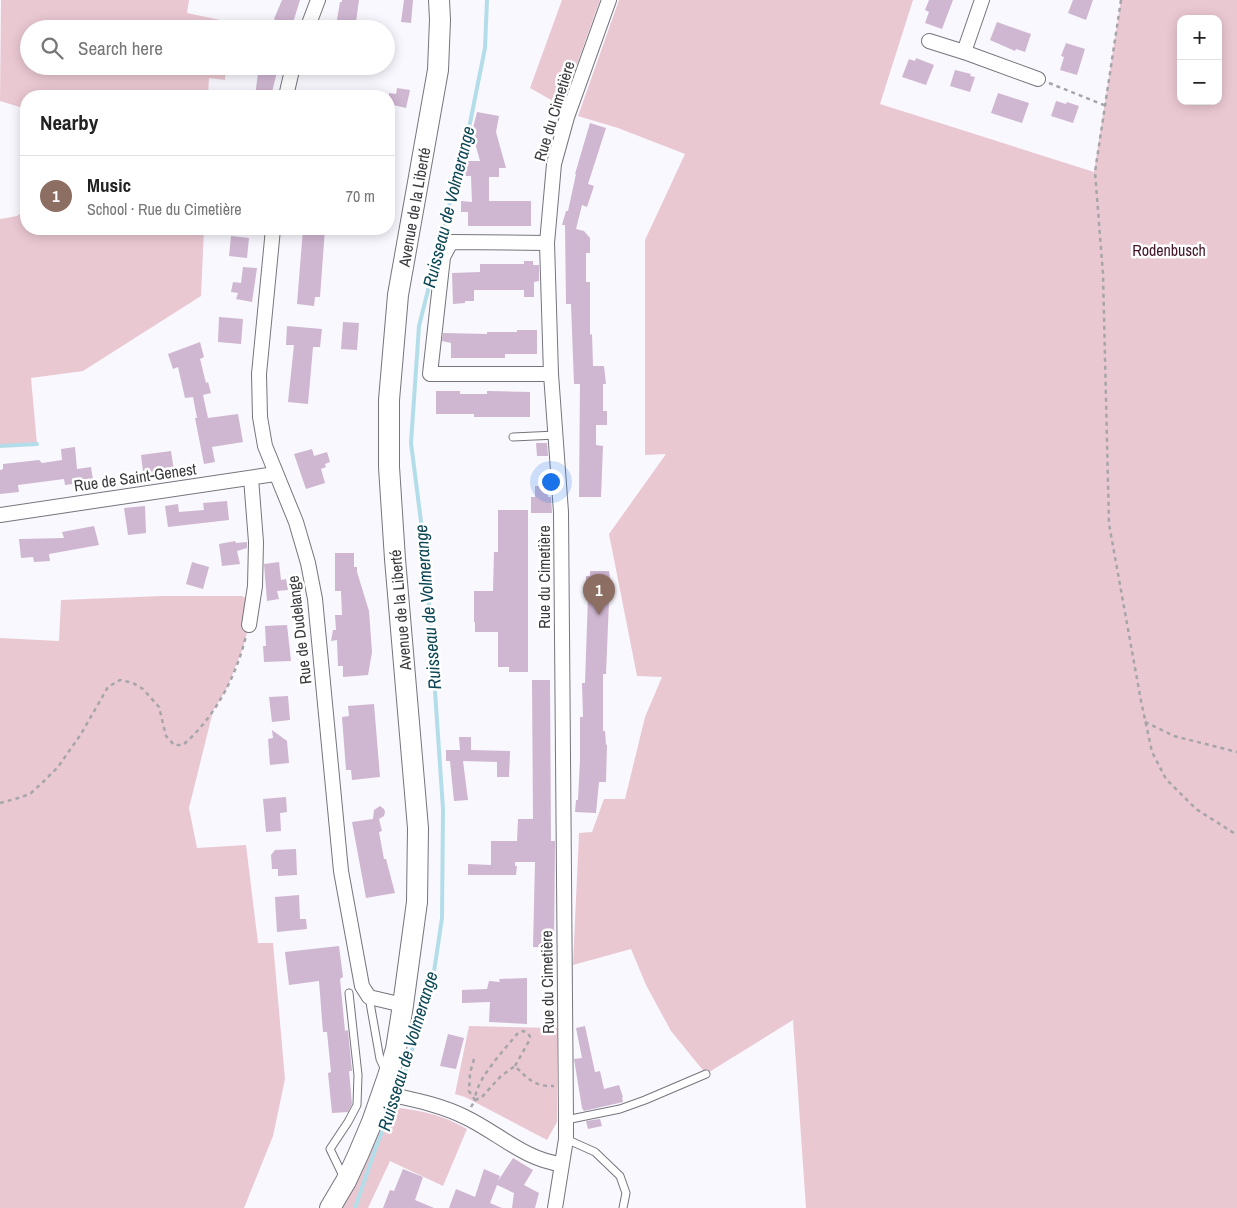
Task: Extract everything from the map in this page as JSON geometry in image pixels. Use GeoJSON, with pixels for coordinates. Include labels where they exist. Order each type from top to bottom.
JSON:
{"type":"FeatureCollection","features":[{"type":"Feature","properties":{"kind":"main road","name":"Avenue de la Liberté"},"geometry":{"type":"LineString","coordinates":[[330,1208],[346,1181],[386,1084],[396,1049],[417,902],[418,828],[395,559],[389,467],[389,400],[398,295],[438,70],[439,0]]}},
{"type":"Feature","properties":{"kind":"street"},"geometry":{"type":"LineString","coordinates":[[310,20],[318,0]]}},
{"type":"Feature","properties":{"kind":"street","name":"Rue du Cimetière"},"geometry":{"type":"LineString","coordinates":[[555,1208],[566,1139],[566,1086],[561,512],[551,374],[547,243],[554,164],[567,117],[610,0]]}},
{"type":"Feature","properties":{"kind":"street"},"geometry":{"type":"LineString","coordinates":[[964,52],[982,0]]}},
{"type":"Feature","properties":{"kind":"street"},"geometry":{"type":"LineString","coordinates":[[929,41],[1038,79]]}},
{"type":"Feature","properties":{"kind":"street"},"geometry":{"type":"LineString","coordinates":[[287,90],[291,75]]}},
{"type":"Feature","properties":{"kind":"street","name":"Rue de Dudelange"},"geometry":{"type":"LineString","coordinates":[[272,235],[259,374],[260,417],[265,446],[296,522],[308,563],[315,599],[341,871],[362,986],[369,997]]}},
{"type":"Feature","properties":{"kind":"street"},"geometry":{"type":"LineString","coordinates":[[547,243],[451,242],[443,257],[430,374],[551,374]]}},
{"type":"Feature","properties":{"kind":"street","name":"Rue de Saint-Genest"},"geometry":{"type":"LineString","coordinates":[[0,515],[275,474]]}},
{"type":"Feature","properties":{"kind":"street"},"geometry":{"type":"LineString","coordinates":[[249,625],[256,586],[256,542],[251,478]]}},
{"type":"Feature","properties":{"kind":"street"},"geometry":{"type":"LineString","coordinates":[[369,997],[403,1004]]}},
{"type":"Feature","properties":{"kind":"street"},"geometry":{"type":"LineString","coordinates":[[386,1084],[466,1117],[540,1160],[561,1164]]}},
{"type":"Feature","properties":{"kind":"lane"},"geometry":{"type":"LineString","coordinates":[[513,438],[556,435]]}},
{"type":"Feature","properties":{"kind":"lane"},"geometry":{"type":"LineString","coordinates":[[346,1181],[330,1149],[357,1105],[358,1075],[348,993]]}},
{"type":"Feature","properties":{"kind":"lane"},"geometry":{"type":"LineString","coordinates":[[369,997],[386,1084]]}},
{"type":"Feature","properties":{"kind":"lane"},"geometry":{"type":"LineString","coordinates":[[566,1120],[620,1109],[706,1074]]}},
{"type":"Feature","properties":{"kind":"lane"},"geometry":{"type":"LineString","coordinates":[[566,1139],[595,1152],[620,1176],[626,1193],[623,1208]]}},
{"type":"Feature","properties":{"kind":"path"},"geometry":{"type":"LineString","coordinates":[[1121,0],[1095,172],[1103,274],[1109,524],[1152,752],[1166,779],[1196,810],[1237,835]]}},
{"type":"Feature","properties":{"kind":"path"},"geometry":{"type":"LineString","coordinates":[[1038,79],[1104,105]]}},
{"type":"Feature","properties":{"kind":"path"},"geometry":{"type":"LineString","coordinates":[[0,803],[31,793],[58,767],[81,734],[108,687],[120,680],[133,683],[143,689],[159,707],[166,736],[174,745],[183,745],[199,730],[227,688],[238,665],[249,625]]}},
{"type":"Feature","properties":{"kind":"path"},"geometry":{"type":"LineString","coordinates":[[1145,722],[1174,736],[1237,752]]}},
{"type":"Feature","properties":{"kind":"path"},"geometry":{"type":"LineString","coordinates":[[466,1117],[475,1100],[475,1094],[481,1081],[518,1033],[523,1031],[528,1033],[530,1037],[529,1042],[515,1066],[501,1076],[480,1098],[475,1100]]}},
{"type":"Feature","properties":{"kind":"path"},"geometry":{"type":"LineString","coordinates":[[474,1059],[470,1073],[469,1092],[475,1100]]}},
{"type":"Feature","properties":{"kind":"path"},"geometry":{"type":"LineString","coordinates":[[515,1066],[530,1081],[546,1086],[566,1086]]}},
{"type":"Feature","properties":{"kind":"green space"},"geometry":{"type":"Polygon","coordinates":[[[1,0],[189,0],[187,13],[220,20],[20,20],[20,75],[225,75],[225,80],[209,78],[208,90],[20,90],[20,107],[0,101],[1,0]]]}},
{"type":"Feature","properties":{"kind":"green space"},"geometry":{"type":"Polygon","coordinates":[[[562,0],[600,0],[562,106],[530,88],[562,0]]]}},
{"type":"Feature","properties":{"kind":"green space","name":"Rodenbusch"},"geometry":{"type":"Polygon","coordinates":[[[619,0],[913,0],[880,104],[1094,172],[1121,0],[1237,0],[1237,1208],[806,1208],[793,1020],[706,1074],[671,1031],[646,985],[631,949],[573,965],[579,833],[592,832],[604,799],[625,799],[645,717],[662,677],[637,676],[609,534],[666,454],[645,455],[645,240],[685,154],[618,128],[578,116],[619,0]]]}},
{"type":"Feature","properties":{"kind":"green space"},"geometry":{"type":"Polygon","coordinates":[[[20,214],[20,235],[204,235],[201,296],[83,371],[31,378],[37,444],[0,446],[0,219],[20,214]]]}},
{"type":"Feature","properties":{"kind":"green space"},"geometry":{"type":"Polygon","coordinates":[[[162,596],[242,596],[247,599],[249,625],[243,648],[227,688],[213,711],[189,808],[197,848],[246,845],[258,943],[273,943],[285,1079],[273,1136],[244,1208],[0,1208],[0,638],[59,641],[61,600],[162,596]]]}},
{"type":"Feature","properties":{"kind":"green space"},"geometry":{"type":"Polygon","coordinates":[[[469,1026],[557,1028],[557,1122],[547,1140],[465,1097],[455,1094],[469,1026]]]}},
{"type":"Feature","properties":{"kind":"green space"},"geometry":{"type":"Polygon","coordinates":[[[393,1107],[431,1114],[467,1129],[443,1186],[390,1161],[368,1208],[342,1208],[367,1160],[388,1112],[393,1107]]]}},
{"type":"Feature","properties":{"kind":"building"},"geometry":{"type":"Polygon","coordinates":[[[282,0],[300,0],[294,20],[274,19],[282,0]]]}},
{"type":"Feature","properties":{"kind":"building"},"geometry":{"type":"Polygon","coordinates":[[[342,0],[359,0],[356,20],[337,20],[340,2],[342,0]]]}},
{"type":"Feature","properties":{"kind":"building"},"geometry":{"type":"Polygon","coordinates":[[[404,0],[413,0],[411,23],[401,22],[404,0]]]}},
{"type":"Feature","properties":{"kind":"building"},"geometry":{"type":"Polygon","coordinates":[[[929,0],[953,0],[942,29],[925,23],[929,12],[925,10],[929,0]]]}},
{"type":"Feature","properties":{"kind":"building"},"geometry":{"type":"Polygon","coordinates":[[[1073,0],[1093,0],[1086,20],[1068,13],[1073,0]]]}},
{"type":"Feature","properties":{"kind":"building"},"geometry":{"type":"Polygon","coordinates":[[[997,22],[1031,34],[1025,52],[1016,49],[1015,51],[990,40],[997,22]]]}},
{"type":"Feature","properties":{"kind":"building"},"geometry":{"type":"Polygon","coordinates":[[[1066,43],[1085,49],[1077,75],[1060,70],[1064,57],[1061,56],[1066,43]]]}},
{"type":"Feature","properties":{"kind":"building"},"geometry":{"type":"Polygon","coordinates":[[[916,58],[934,65],[926,85],[902,77],[909,59],[915,61],[916,58]]]}},
{"type":"Feature","properties":{"kind":"building"},"geometry":{"type":"Polygon","coordinates":[[[955,70],[971,74],[970,76],[975,77],[970,92],[950,86],[955,70]]]}},
{"type":"Feature","properties":{"kind":"building"},"geometry":{"type":"Polygon","coordinates":[[[258,75],[276,75],[272,90],[256,90],[258,75]]]}},
{"type":"Feature","properties":{"kind":"building"},"geometry":{"type":"Polygon","coordinates":[[[397,88],[410,90],[406,108],[395,105],[397,88]]]}},
{"type":"Feature","properties":{"kind":"building"},"geometry":{"type":"Polygon","coordinates":[[[998,93],[1029,103],[1022,123],[991,113],[998,93]]]}},
{"type":"Feature","properties":{"kind":"building"},"geometry":{"type":"Polygon","coordinates":[[[1056,101],[1079,106],[1073,123],[1051,116],[1056,101]]]}},
{"type":"Feature","properties":{"kind":"building"},"geometry":{"type":"Polygon","coordinates":[[[477,112],[499,116],[496,132],[506,168],[499,168],[499,177],[489,177],[489,201],[531,201],[531,226],[468,226],[468,212],[461,212],[461,201],[472,202],[471,176],[465,176],[464,161],[480,161],[472,132],[477,112]]]}},
{"type":"Feature","properties":{"kind":"building"},"geometry":{"type":"Polygon","coordinates":[[[590,123],[606,128],[588,184],[594,186],[587,207],[582,205],[576,229],[584,231],[590,238],[590,253],[586,253],[586,282],[590,282],[590,335],[592,334],[593,366],[604,366],[606,384],[603,384],[603,411],[607,411],[607,425],[596,425],[596,445],[603,446],[601,497],[579,497],[580,384],[574,384],[571,304],[566,304],[565,225],[562,225],[566,211],[568,211],[575,174],[590,123]]]}},
{"type":"Feature","properties":{"kind":"building"},"geometry":{"type":"Polygon","coordinates":[[[303,235],[325,235],[320,297],[315,297],[314,306],[297,304],[303,235]]]}},
{"type":"Feature","properties":{"kind":"building"},"geometry":{"type":"Polygon","coordinates":[[[231,236],[249,238],[247,258],[229,256],[231,236]]]}},
{"type":"Feature","properties":{"kind":"building"},"geometry":{"type":"Polygon","coordinates":[[[524,261],[533,261],[533,265],[539,265],[539,281],[534,282],[534,297],[524,297],[524,290],[474,290],[474,301],[453,304],[452,273],[480,272],[480,264],[524,264],[524,261]]]}},
{"type":"Feature","properties":{"kind":"building"},"geometry":{"type":"Polygon","coordinates":[[[243,267],[257,268],[252,302],[236,299],[238,293],[231,292],[233,282],[241,283],[243,267]]]}},
{"type":"Feature","properties":{"kind":"building"},"geometry":{"type":"Polygon","coordinates":[[[219,317],[243,319],[241,344],[218,342],[219,317]]]}},
{"type":"Feature","properties":{"kind":"building"},"geometry":{"type":"Polygon","coordinates":[[[343,322],[359,323],[357,350],[341,349],[343,322]]]}},
{"type":"Feature","properties":{"kind":"building"},"geometry":{"type":"Polygon","coordinates":[[[287,326],[322,329],[320,347],[313,347],[308,404],[288,402],[294,345],[286,345],[287,326]]]}},
{"type":"Feature","properties":{"kind":"building"},"geometry":{"type":"Polygon","coordinates":[[[517,330],[537,330],[537,354],[505,354],[505,358],[451,358],[451,343],[442,341],[443,333],[487,334],[487,332],[517,332],[517,330]]]}},
{"type":"Feature","properties":{"kind":"building"},"geometry":{"type":"Polygon","coordinates":[[[200,342],[204,357],[200,359],[206,383],[208,382],[211,393],[203,395],[208,418],[238,414],[243,442],[212,447],[215,462],[204,464],[193,397],[185,398],[178,367],[173,369],[168,354],[200,342]]]}},
{"type":"Feature","properties":{"kind":"building"},"geometry":{"type":"Polygon","coordinates":[[[436,391],[460,391],[460,394],[487,394],[487,391],[530,392],[530,417],[474,417],[474,414],[436,414],[436,391]]]}},
{"type":"Feature","properties":{"kind":"building"},"geometry":{"type":"Polygon","coordinates":[[[536,443],[547,443],[548,456],[537,456],[536,443]]]}},
{"type":"Feature","properties":{"kind":"building"},"geometry":{"type":"Polygon","coordinates":[[[75,447],[77,469],[91,467],[94,486],[81,487],[80,483],[65,485],[64,479],[18,485],[19,492],[0,494],[0,470],[3,469],[3,464],[39,460],[42,463],[62,460],[61,449],[75,447]]]}},
{"type":"Feature","properties":{"kind":"building"},"geometry":{"type":"Polygon","coordinates":[[[312,449],[314,456],[327,452],[330,462],[321,469],[325,483],[306,489],[294,454],[312,449]]]}},
{"type":"Feature","properties":{"kind":"building"},"geometry":{"type":"Polygon","coordinates":[[[171,451],[174,471],[147,475],[143,472],[141,455],[171,451]]]}},
{"type":"Feature","properties":{"kind":"building"},"geometry":{"type":"Polygon","coordinates":[[[535,486],[548,486],[548,497],[551,497],[552,513],[531,513],[531,497],[535,497],[535,486]]]}},
{"type":"Feature","properties":{"kind":"building"},"geometry":{"type":"Polygon","coordinates":[[[227,501],[229,520],[168,527],[165,506],[178,504],[179,512],[204,510],[203,503],[227,501]]]}},
{"type":"Feature","properties":{"kind":"building"},"geometry":{"type":"Polygon","coordinates":[[[145,506],[146,533],[128,535],[124,508],[145,506]]]}},
{"type":"Feature","properties":{"kind":"building"},"geometry":{"type":"Polygon","coordinates":[[[498,510],[528,510],[528,672],[509,672],[509,667],[498,667],[498,632],[475,632],[474,591],[493,591],[494,552],[498,552],[498,510]]]}},
{"type":"Feature","properties":{"kind":"building"},"geometry":{"type":"Polygon","coordinates":[[[94,526],[99,545],[49,554],[50,561],[34,562],[33,557],[21,558],[19,539],[64,538],[62,532],[94,526]]]}},
{"type":"Feature","properties":{"kind":"building"},"geometry":{"type":"Polygon","coordinates":[[[235,541],[236,543],[247,542],[247,548],[237,551],[240,564],[222,566],[219,544],[235,541]]]}},
{"type":"Feature","properties":{"kind":"building"},"geometry":{"type":"Polygon","coordinates":[[[335,553],[354,553],[354,567],[357,567],[369,611],[372,652],[368,675],[343,677],[343,666],[338,666],[337,640],[331,641],[333,630],[336,630],[335,615],[342,615],[341,591],[335,591],[335,553]]]}},
{"type":"Feature","properties":{"kind":"building"},"geometry":{"type":"Polygon","coordinates":[[[192,562],[209,567],[203,589],[186,584],[192,562]]]}},
{"type":"Feature","properties":{"kind":"building"},"geometry":{"type":"Polygon","coordinates":[[[279,562],[281,580],[286,579],[288,590],[277,591],[279,599],[267,601],[264,564],[279,562]]]}},
{"type":"Feature","properties":{"kind":"building"},"geometry":{"type":"Polygon","coordinates":[[[590,571],[609,571],[610,577],[606,674],[603,674],[603,731],[605,731],[607,745],[606,782],[599,782],[596,813],[575,812],[576,800],[578,800],[580,717],[583,717],[582,683],[585,683],[588,597],[586,597],[586,576],[590,576],[590,571]]]}},
{"type":"Feature","properties":{"kind":"building"},"geometry":{"type":"Polygon","coordinates":[[[287,625],[291,661],[264,662],[263,646],[266,646],[265,626],[287,625]]]}},
{"type":"Feature","properties":{"kind":"building"},"geometry":{"type":"Polygon","coordinates":[[[532,680],[550,680],[551,841],[555,841],[554,948],[533,947],[535,862],[515,862],[515,866],[517,866],[516,875],[468,875],[468,864],[491,865],[491,841],[517,841],[518,819],[533,819],[532,680]]]}},
{"type":"Feature","properties":{"kind":"building"},"geometry":{"type":"Polygon","coordinates":[[[288,696],[290,720],[272,722],[269,697],[288,696]]]}},
{"type":"Feature","properties":{"kind":"building"},"geometry":{"type":"Polygon","coordinates":[[[374,704],[380,777],[352,780],[351,770],[346,770],[342,717],[349,716],[348,706],[374,704]]]}},
{"type":"Feature","properties":{"kind":"building"},"geometry":{"type":"Polygon","coordinates":[[[272,730],[287,741],[289,763],[270,765],[268,739],[273,738],[272,730]]]}},
{"type":"Feature","properties":{"kind":"building"},"geometry":{"type":"Polygon","coordinates":[[[459,737],[471,737],[471,750],[510,751],[509,777],[497,777],[497,762],[463,761],[468,800],[454,801],[450,761],[446,761],[446,750],[460,750],[459,737]]]}},
{"type":"Feature","properties":{"kind":"building"},"geometry":{"type":"Polygon","coordinates":[[[286,797],[287,812],[280,813],[281,831],[266,832],[263,799],[286,797]]]}},
{"type":"Feature","properties":{"kind":"building"},"geometry":{"type":"Polygon","coordinates":[[[380,806],[385,812],[384,816],[379,819],[382,831],[379,832],[384,859],[386,859],[395,893],[366,898],[352,822],[373,819],[374,810],[380,806]]]}},
{"type":"Feature","properties":{"kind":"building"},"geometry":{"type":"Polygon","coordinates":[[[296,849],[297,875],[278,876],[278,869],[272,869],[271,855],[275,850],[296,849]]]}},
{"type":"Feature","properties":{"kind":"building"},"geometry":{"type":"Polygon","coordinates":[[[299,895],[300,919],[306,919],[307,929],[277,932],[275,897],[299,895]]]}},
{"type":"Feature","properties":{"kind":"building"},"geometry":{"type":"Polygon","coordinates":[[[339,946],[343,977],[340,979],[345,1031],[348,1030],[352,1071],[349,1071],[352,1104],[348,1112],[332,1113],[328,1073],[331,1072],[327,1032],[323,1032],[319,981],[289,985],[285,952],[339,946]]]}},
{"type":"Feature","properties":{"kind":"building"},"geometry":{"type":"Polygon","coordinates":[[[527,978],[527,1024],[489,1022],[490,1002],[462,1003],[462,990],[487,989],[489,981],[500,982],[499,979],[527,978]]]}},
{"type":"Feature","properties":{"kind":"building"},"geometry":{"type":"Polygon","coordinates":[[[585,1026],[595,1072],[600,1071],[604,1089],[619,1085],[623,1102],[584,1111],[574,1059],[582,1058],[576,1028],[585,1026]]]}},
{"type":"Feature","properties":{"kind":"building"},"geometry":{"type":"Polygon","coordinates":[[[448,1034],[464,1038],[456,1069],[440,1066],[448,1034]]]}},
{"type":"Feature","properties":{"kind":"building"},"geometry":{"type":"Polygon","coordinates":[[[600,1119],[602,1126],[588,1129],[586,1121],[600,1119]]]}},
{"type":"Feature","properties":{"kind":"building"},"geometry":{"type":"Polygon","coordinates":[[[513,1158],[533,1170],[524,1185],[539,1193],[535,1208],[512,1208],[514,1193],[497,1185],[490,1203],[502,1208],[449,1208],[456,1189],[475,1197],[484,1169],[500,1176],[498,1181],[513,1158]]]}},
{"type":"Feature","properties":{"kind":"building"},"geometry":{"type":"Polygon","coordinates":[[[403,1169],[423,1177],[415,1200],[434,1208],[383,1208],[390,1190],[394,1191],[403,1169]]]}},
{"type":"Feature","properties":{"kind":"waterway","name":"Ruisseau de Volmerange"},"geometry":{"type":"LineString","coordinates":[[399,1092],[432,985],[442,918],[443,809],[425,553],[411,443],[419,326],[470,123],[485,48],[487,0]]}},
{"type":"Feature","properties":{"kind":"waterway"},"geometry":{"type":"LineString","coordinates":[[0,446],[37,444]]}},
{"type":"Feature","properties":{"kind":"waterway","name":"Ruisseau de Volmerange"},"geometry":{"type":"LineString","coordinates":[[355,1208],[377,1144],[396,1099]]}},
{"type":"Feature","properties":{"kind":"place","name":"Music"},"geometry":{"type":"Point","coordinates":[599,615]}}]}
